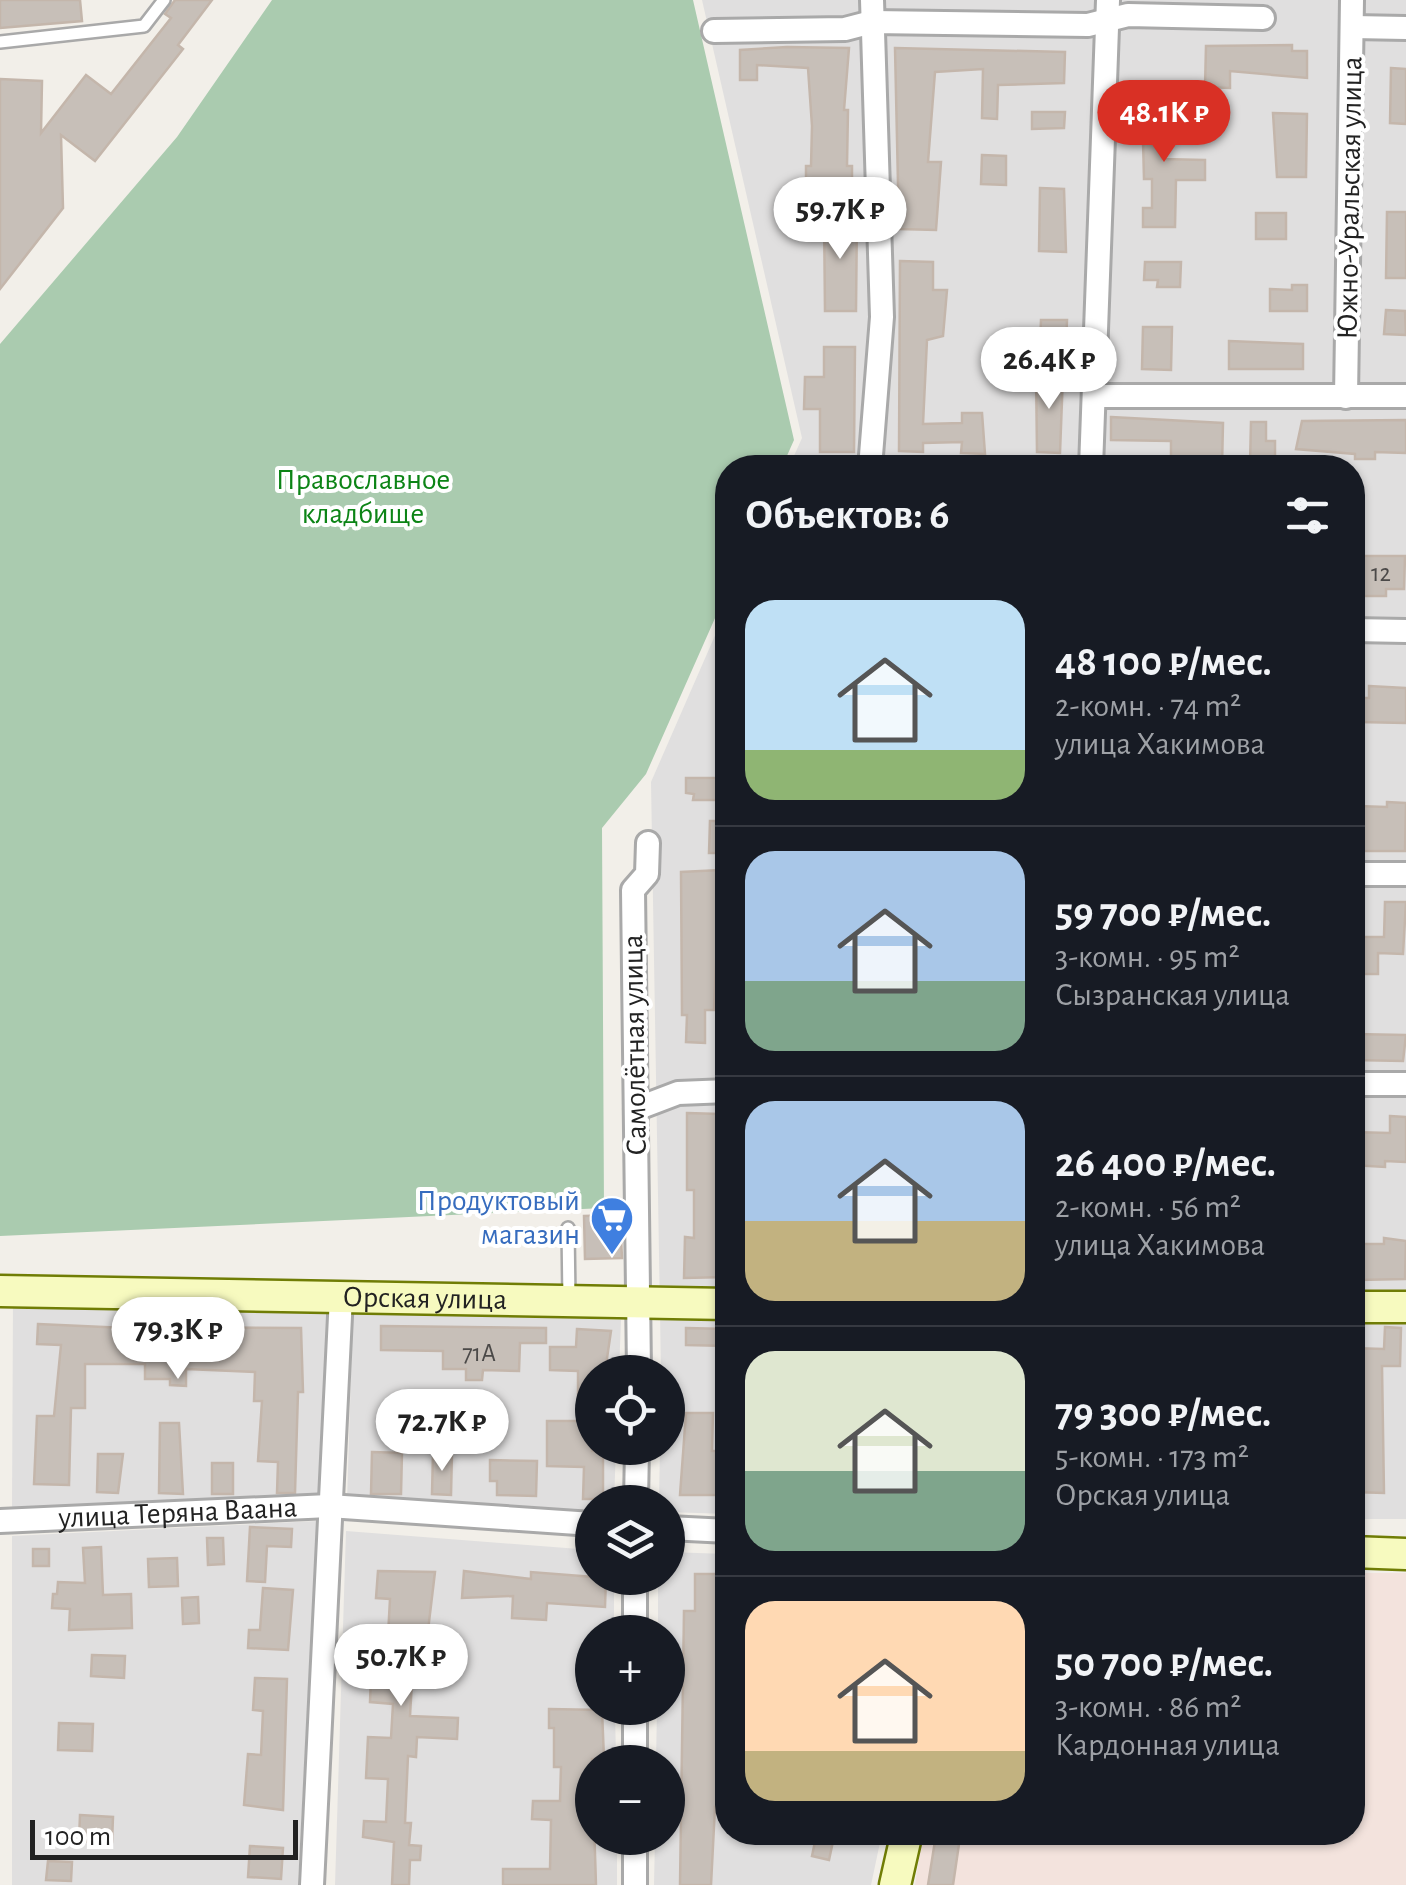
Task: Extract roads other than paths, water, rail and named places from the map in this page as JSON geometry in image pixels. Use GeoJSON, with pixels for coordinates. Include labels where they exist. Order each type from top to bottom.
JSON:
{"type":"FeatureCollection","features":[{"type":"Feature","properties":{"kind":"main road","name":"Орская улица"},"geometry":{"type":"LineString","coordinates":[[0,1292],[715,1304]]}},
{"type":"Feature","properties":{"kind":"main road"},"geometry":{"type":"LineString","coordinates":[[1365,1307],[1406,1307]]}},
{"type":"Feature","properties":{"kind":"main road"},"geometry":{"type":"LineString","coordinates":[[1365,1552],[1406,1554]]}},
{"type":"Feature","properties":{"kind":"main road"},"geometry":{"type":"LineString","coordinates":[[895,1885],[903,1845]]}},
{"type":"Feature","properties":{"kind":"street","name":"Южно-Уральская улица"},"geometry":{"type":"LineString","coordinates":[[1346,397],[1352,0]]}},
{"type":"Feature","properties":{"kind":"street"},"geometry":{"type":"LineString","coordinates":[[1092,455],[1108,9]]}},
{"type":"Feature","properties":{"kind":"street"},"geometry":{"type":"LineString","coordinates":[[714,31],[845,29],[872,11],[1088,25],[1108,9],[1263,18]]}},
{"type":"Feature","properties":{"kind":"street"},"geometry":{"type":"LineString","coordinates":[[871,455],[882,317],[872,11]]}},
{"type":"Feature","properties":{"kind":"street"},"geometry":{"type":"LineString","coordinates":[[1353,27],[1406,28]]}},
{"type":"Feature","properties":{"kind":"street"},"geometry":{"type":"LineString","coordinates":[[1094,396],[1406,396]]}},
{"type":"Feature","properties":{"kind":"street"},"geometry":{"type":"LineString","coordinates":[[1365,630],[1406,632]]}},
{"type":"Feature","properties":{"kind":"street","name":"Самолётная улица"},"geometry":{"type":"LineString","coordinates":[[639,1355],[633,890],[647,874],[648,843]]}},
{"type":"Feature","properties":{"kind":"street"},"geometry":{"type":"LineString","coordinates":[[1365,874],[1406,874]]}},
{"type":"Feature","properties":{"kind":"street"},"geometry":{"type":"LineString","coordinates":[[1365,1084],[1406,1084]]}},
{"type":"Feature","properties":{"kind":"street"},"geometry":{"type":"LineString","coordinates":[[636,1109],[678,1093],[715,1092]]}},
{"type":"Feature","properties":{"kind":"street"},"geometry":{"type":"LineString","coordinates":[[312,1885],[341,1296]]}},
{"type":"Feature","properties":{"kind":"street","name":"улица Теряна Ваана"},"geometry":{"type":"LineString","coordinates":[[0,1521],[329,1506],[575,1523]]}},
{"type":"Feature","properties":{"kind":"street"},"geometry":{"type":"LineString","coordinates":[[685,1529],[715,1530]]}},
{"type":"Feature","properties":{"kind":"street"},"geometry":{"type":"LineString","coordinates":[[635,1855],[635,1885]]}},
{"type":"Feature","properties":{"kind":"lane"},"geometry":{"type":"LineString","coordinates":[[0,42],[144,26],[164,0]]}},
{"type":"Feature","properties":{"kind":"lane"},"geometry":{"type":"LineString","coordinates":[[568,1228],[569,1300]]}},
{"type":"Feature","properties":{"kind":"place","name":"Продуктовый магазин"},"geometry":{"type":"Point","coordinates":[612,1256]}},
{"type":"Feature","properties":{"kind":"park label","name":"Православное кладбище"},"geometry":{"type":"Point","coordinates":[363,497]}}]}
